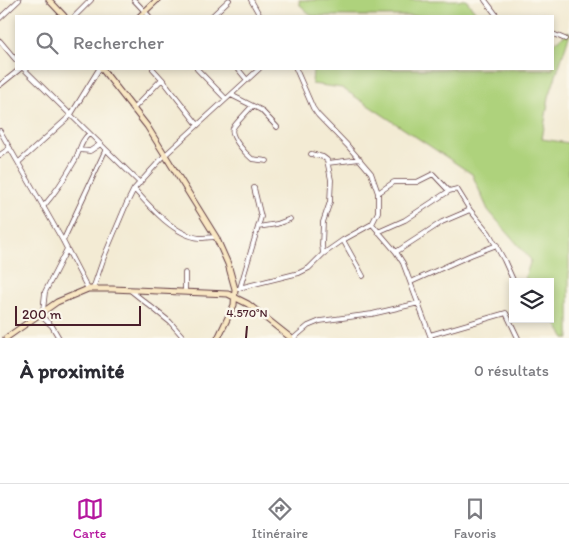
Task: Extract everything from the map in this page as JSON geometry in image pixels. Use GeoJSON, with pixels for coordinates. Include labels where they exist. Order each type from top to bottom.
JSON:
{"type":"FeatureCollection","features":[{"type":"Feature","properties":{"kind":"street"},"geometry":{"type":"LineString","coordinates":[[0,18],[18,0]]}},
{"type":"Feature","properties":{"kind":"street"},"geometry":{"type":"LineString","coordinates":[[49,0],[63,15]]}},
{"type":"Feature","properties":{"kind":"street"},"geometry":{"type":"LineString","coordinates":[[76,15],[91,0]]}},
{"type":"Feature","properties":{"kind":"street"},"geometry":{"type":"LineString","coordinates":[[134,0],[148,15]]}},
{"type":"Feature","properties":{"kind":"street"},"geometry":{"type":"LineString","coordinates":[[141,15],[157,0]]}},
{"type":"Feature","properties":{"kind":"street"},"geometry":{"type":"LineString","coordinates":[[213,15],[229,0]]}},
{"type":"Feature","properties":{"kind":"street"},"geometry":{"type":"LineString","coordinates":[[251,0],[259,15]]}},
{"type":"Feature","properties":{"kind":"street"},"geometry":{"type":"LineString","coordinates":[[485,0],[496,15]]}},
{"type":"Feature","properties":{"kind":"street"},"geometry":{"type":"LineString","coordinates":[[554,34],[565,39]]}},
{"type":"Feature","properties":{"kind":"street"},"geometry":{"type":"LineString","coordinates":[[0,41],[15,59]]}},
{"type":"Feature","properties":{"kind":"street"},"geometry":{"type":"LineString","coordinates":[[0,85],[19,70]]}},
{"type":"Feature","properties":{"kind":"street"},"geometry":{"type":"LineString","coordinates":[[25,70],[105,151],[140,183]]}},
{"type":"Feature","properties":{"kind":"street"},"geometry":{"type":"LineString","coordinates":[[19,162],[70,116],[99,70]]}},
{"type":"Feature","properties":{"kind":"street"},"geometry":{"type":"LineString","coordinates":[[101,70],[147,126],[216,237],[238,288]]}},
{"type":"Feature","properties":{"kind":"street"},"geometry":{"type":"LineString","coordinates":[[154,70],[198,125]]}},
{"type":"Feature","properties":{"kind":"street"},"geometry":{"type":"LineString","coordinates":[[199,70],[226,99]]}},
{"type":"Feature","properties":{"kind":"street"},"geometry":{"type":"LineString","coordinates":[[239,70],[247,80]]}},
{"type":"Feature","properties":{"kind":"street"},"geometry":{"type":"LineString","coordinates":[[90,289],[134,189],[164,156],[257,70]]}},
{"type":"Feature","properties":{"kind":"street"},"geometry":{"type":"LineString","coordinates":[[238,288],[299,273],[309,268],[323,254],[343,240],[372,224],[378,212],[378,193],[371,173],[318,115],[296,70]]}},
{"type":"Feature","properties":{"kind":"street"},"geometry":{"type":"LineString","coordinates":[[133,109],[162,79]]}},
{"type":"Feature","properties":{"kind":"street"},"geometry":{"type":"LineString","coordinates":[[231,95],[261,110],[277,127]]}},
{"type":"Feature","properties":{"kind":"street"},"geometry":{"type":"LineString","coordinates":[[252,106],[234,126],[232,132],[252,159],[267,161]]}},
{"type":"Feature","properties":{"kind":"street"},"geometry":{"type":"LineString","coordinates":[[0,131],[90,289]]}},
{"type":"Feature","properties":{"kind":"street"},"geometry":{"type":"LineString","coordinates":[[43,207],[69,171],[83,140],[89,134]]}},
{"type":"Feature","properties":{"kind":"street"},"geometry":{"type":"LineString","coordinates":[[79,150],[90,151],[99,144]]}},
{"type":"Feature","properties":{"kind":"street"},"geometry":{"type":"LineString","coordinates":[[0,155],[10,148]]}},
{"type":"Feature","properties":{"kind":"street"},"geometry":{"type":"LineString","coordinates":[[63,241],[105,151]]}},
{"type":"Feature","properties":{"kind":"street"},"geometry":{"type":"LineString","coordinates":[[311,154],[323,157],[328,163],[332,186],[330,202],[323,222],[323,254]]}},
{"type":"Feature","properties":{"kind":"street"},"geometry":{"type":"LineString","coordinates":[[328,163],[360,159]]}},
{"type":"Feature","properties":{"kind":"street"},"geometry":{"type":"LineString","coordinates":[[378,193],[394,182],[416,182],[433,174],[450,191]]}},
{"type":"Feature","properties":{"kind":"street"},"geometry":{"type":"LineString","coordinates":[[218,338],[234,306],[235,296],[262,214],[254,188]]}},
{"type":"Feature","properties":{"kind":"street"},"geometry":{"type":"LineString","coordinates":[[134,189],[168,222],[184,233],[199,238],[216,237]]}},
{"type":"Feature","properties":{"kind":"street"},"geometry":{"type":"LineString","coordinates":[[378,232],[405,220],[454,189],[459,191],[470,210],[497,245],[512,278]]}},
{"type":"Feature","properties":{"kind":"street"},"geometry":{"type":"LineString","coordinates":[[396,252],[442,222],[470,210]]}},
{"type":"Feature","properties":{"kind":"street"},"geometry":{"type":"LineString","coordinates":[[258,226],[277,224],[290,219]]}},
{"type":"Feature","properties":{"kind":"street"},"geometry":{"type":"LineString","coordinates":[[372,224],[403,263],[430,337],[509,312]]}},
{"type":"Feature","properties":{"kind":"street"},"geometry":{"type":"LineString","coordinates":[[343,240],[363,276]]}},
{"type":"Feature","properties":{"kind":"street"},"geometry":{"type":"LineString","coordinates":[[411,282],[497,245]]}},
{"type":"Feature","properties":{"kind":"street"},"geometry":{"type":"LineString","coordinates":[[59,338],[41,312],[44,292],[67,248]]}},
{"type":"Feature","properties":{"kind":"street"},"geometry":{"type":"LineString","coordinates":[[185,273],[185,292]]}},
{"type":"Feature","properties":{"kind":"street"},"geometry":{"type":"LineString","coordinates":[[6,338],[41,312],[69,296],[90,289],[228,294],[235,296],[292,338],[308,326],[320,321],[372,314],[419,303]]}},
{"type":"Feature","properties":{"kind":"street"},"geometry":{"type":"LineString","coordinates":[[129,290],[170,322],[184,338]]}},
{"type":"Feature","properties":{"kind":"street"},"geometry":{"type":"LineString","coordinates":[[506,313],[518,338]]}},
{"type":"Feature","properties":{"kind":"green space"},"geometry":{"type":"Polygon","coordinates":[[[299,0],[466,0],[478,15],[311,15],[300,5],[299,0]]]}},
{"type":"Feature","properties":{"kind":"green space"},"geometry":{"type":"Polygon","coordinates":[[[569,31],[549,97],[542,139],[569,143],[569,338],[565,338],[554,321],[554,278],[526,278],[531,260],[488,210],[472,174],[342,88],[312,84],[313,70],[554,70],[554,43],[569,31]]]}}]}
